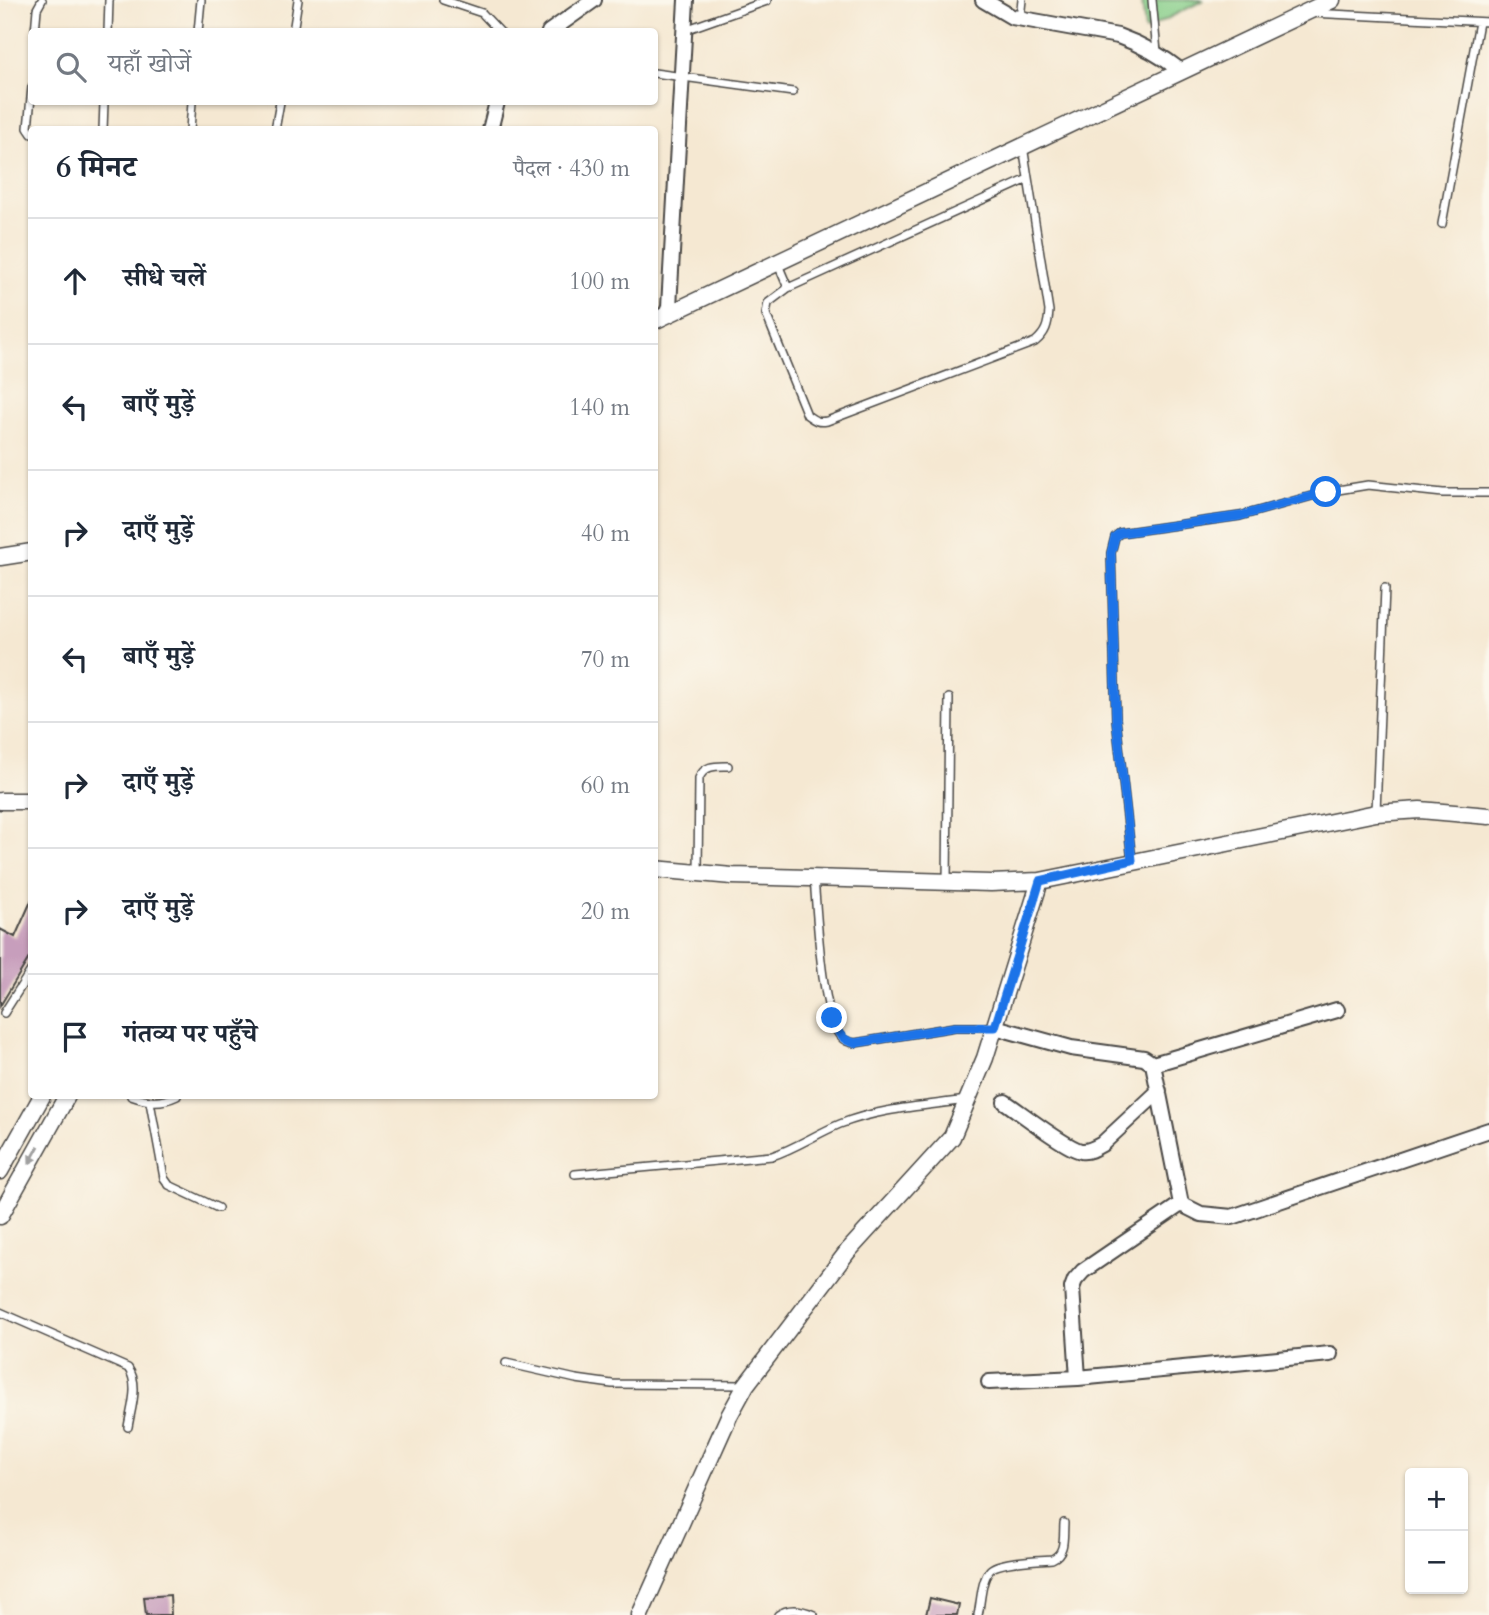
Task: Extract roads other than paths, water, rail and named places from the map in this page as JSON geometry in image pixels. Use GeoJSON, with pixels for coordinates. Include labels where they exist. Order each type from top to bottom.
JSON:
{"type":"FeatureCollection","features":[{"type":"Feature","properties":{"kind":"street"},"geometry":{"type":"LineString","coordinates":[[555,28],[594,0]]}},
{"type":"Feature","properties":{"kind":"street"},"geometry":{"type":"LineString","coordinates":[[660,318],[669,307],[686,0]]}},
{"type":"Feature","properties":{"kind":"street"},"geometry":{"type":"LineString","coordinates":[[983,0],[1000,12],[1020,19],[1118,36],[1157,52],[1181,71]]}},
{"type":"Feature","properties":{"kind":"street"},"geometry":{"type":"LineString","coordinates":[[660,318],[1332,0]]}},
{"type":"Feature","properties":{"kind":"street"},"geometry":{"type":"LineString","coordinates":[[491,126],[495,105]]}},
{"type":"Feature","properties":{"kind":"street"},"geometry":{"type":"LineString","coordinates":[[0,557],[28,553]]}},
{"type":"Feature","properties":{"kind":"street"},"geometry":{"type":"LineString","coordinates":[[0,801],[28,801]]}},
{"type":"Feature","properties":{"kind":"street"},"geometry":{"type":"LineString","coordinates":[[658,869],[814,878],[947,882],[1040,881],[1132,860],[1376,813],[1420,810],[1489,816]]}},
{"type":"Feature","properties":{"kind":"street"},"geometry":{"type":"LineString","coordinates":[[640,1615],[729,1416],[746,1385],[848,1251],[952,1137],[985,1058],[1040,881]]}},
{"type":"Feature","properties":{"kind":"street"},"geometry":{"type":"LineString","coordinates":[[1153,1064],[1337,1010]]}},
{"type":"Feature","properties":{"kind":"street"},"geometry":{"type":"LineString","coordinates":[[995,1027],[1071,1048],[1144,1058],[1153,1064],[1181,1204]]}},
{"type":"Feature","properties":{"kind":"street"},"geometry":{"type":"LineString","coordinates":[[1005,1102],[1081,1151],[1092,1150],[1102,1144],[1159,1091]]}},
{"type":"Feature","properties":{"kind":"street"},"geometry":{"type":"LineString","coordinates":[[0,1171],[4,1152],[40,1099]]}},
{"type":"Feature","properties":{"kind":"street"},"geometry":{"type":"LineString","coordinates":[[0,1216],[64,1099]]}},
{"type":"Feature","properties":{"kind":"street"},"geometry":{"type":"LineString","coordinates":[[1181,1204],[1201,1214],[1232,1217],[1489,1130]]}},
{"type":"Feature","properties":{"kind":"street"},"geometry":{"type":"LineString","coordinates":[[1078,1378],[1072,1288],[1075,1280],[1083,1271],[1181,1204]]}},
{"type":"Feature","properties":{"kind":"street"},"geometry":{"type":"LineString","coordinates":[[989,1382],[1078,1378],[1329,1354]]}},
{"type":"Feature","properties":{"kind":"lane"},"geometry":{"type":"LineString","coordinates":[[36,28],[37,9],[42,0]]}},
{"type":"Feature","properties":{"kind":"lane"},"geometry":{"type":"LineString","coordinates":[[108,28],[109,0]]}},
{"type":"Feature","properties":{"kind":"lane"},"geometry":{"type":"LineString","coordinates":[[198,28],[201,0]]}},
{"type":"Feature","properties":{"kind":"lane"},"geometry":{"type":"LineString","coordinates":[[294,28],[298,0]]}},
{"type":"Feature","properties":{"kind":"lane"},"geometry":{"type":"LineString","coordinates":[[443,0],[482,13],[495,28]]}},
{"type":"Feature","properties":{"kind":"lane"},"geometry":{"type":"LineString","coordinates":[[1020,19],[1022,0]]}},
{"type":"Feature","properties":{"kind":"lane"},"geometry":{"type":"LineString","coordinates":[[1152,0],[1157,52]]}},
{"type":"Feature","properties":{"kind":"lane"},"geometry":{"type":"LineString","coordinates":[[684,30],[767,1]]}},
{"type":"Feature","properties":{"kind":"lane"},"geometry":{"type":"LineString","coordinates":[[1304,13],[1489,22]]}},
{"type":"Feature","properties":{"kind":"lane"},"geometry":{"type":"LineString","coordinates":[[1442,224],[1479,22]]}},
{"type":"Feature","properties":{"kind":"lane"},"geometry":{"type":"LineString","coordinates":[[658,74],[793,92]]}},
{"type":"Feature","properties":{"kind":"lane"},"geometry":{"type":"LineString","coordinates":[[29,126],[31,105]]}},
{"type":"Feature","properties":{"kind":"lane"},"geometry":{"type":"LineString","coordinates":[[103,126],[104,105]]}},
{"type":"Feature","properties":{"kind":"lane"},"geometry":{"type":"LineString","coordinates":[[190,126],[192,105]]}},
{"type":"Feature","properties":{"kind":"lane"},"geometry":{"type":"LineString","coordinates":[[276,126],[279,105]]}},
{"type":"Feature","properties":{"kind":"lane"},"geometry":{"type":"LineString","coordinates":[[1023,145],[1049,312],[1048,325],[1043,335],[1035,342],[821,422],[807,415],[766,314],[768,303],[788,288],[1028,179]]}},
{"type":"Feature","properties":{"kind":"lane"},"geometry":{"type":"LineString","coordinates":[[777,262],[788,288]]}},
{"type":"Feature","properties":{"kind":"lane"},"geometry":{"type":"LineString","coordinates":[[1132,860],[1116,719],[1111,553],[1115,537],[1120,533],[1240,516],[1358,486],[1489,493]]}},
{"type":"Feature","properties":{"kind":"lane"},"geometry":{"type":"LineString","coordinates":[[1376,813],[1385,588]]}},
{"type":"Feature","properties":{"kind":"lane"},"geometry":{"type":"LineString","coordinates":[[947,882],[949,698]]}},
{"type":"Feature","properties":{"kind":"lane"},"geometry":{"type":"LineString","coordinates":[[698,873],[699,778],[702,771],[708,767],[728,766]]}},
{"type":"Feature","properties":{"kind":"lane"},"geometry":{"type":"LineString","coordinates":[[814,878],[825,994],[839,1035],[846,1042],[855,1043],[955,1027],[995,1027]]}},
{"type":"Feature","properties":{"kind":"lane"},"geometry":{"type":"LineString","coordinates":[[4,1013],[28,975]]}},
{"type":"Feature","properties":{"kind":"lane"},"geometry":{"type":"LineString","coordinates":[[140,1099],[150,1102],[170,1099]]}},
{"type":"Feature","properties":{"kind":"lane"},"geometry":{"type":"LineString","coordinates":[[575,1174],[772,1156],[794,1149],[840,1124],[874,1112],[968,1100]]}},
{"type":"Feature","properties":{"kind":"lane"},"geometry":{"type":"LineString","coordinates":[[150,1102],[164,1178],[169,1185],[218,1208]]}},
{"type":"Feature","properties":{"kind":"lane"},"geometry":{"type":"LineString","coordinates":[[0,1312],[128,1368],[133,1375],[134,1384],[128,1427]]}},
{"type":"Feature","properties":{"kind":"lane"},"geometry":{"type":"LineString","coordinates":[[506,1363],[612,1384],[746,1385]]}},
{"type":"Feature","properties":{"kind":"lane"},"geometry":{"type":"LineString","coordinates":[[978,1615],[985,1580],[990,1570],[998,1565],[1059,1556],[1064,1522]]}},
{"type":"Feature","properties":{"kind":"lane"},"geometry":{"type":"LineString","coordinates":[[778,1615],[795,1610],[814,1615]]}}]}
